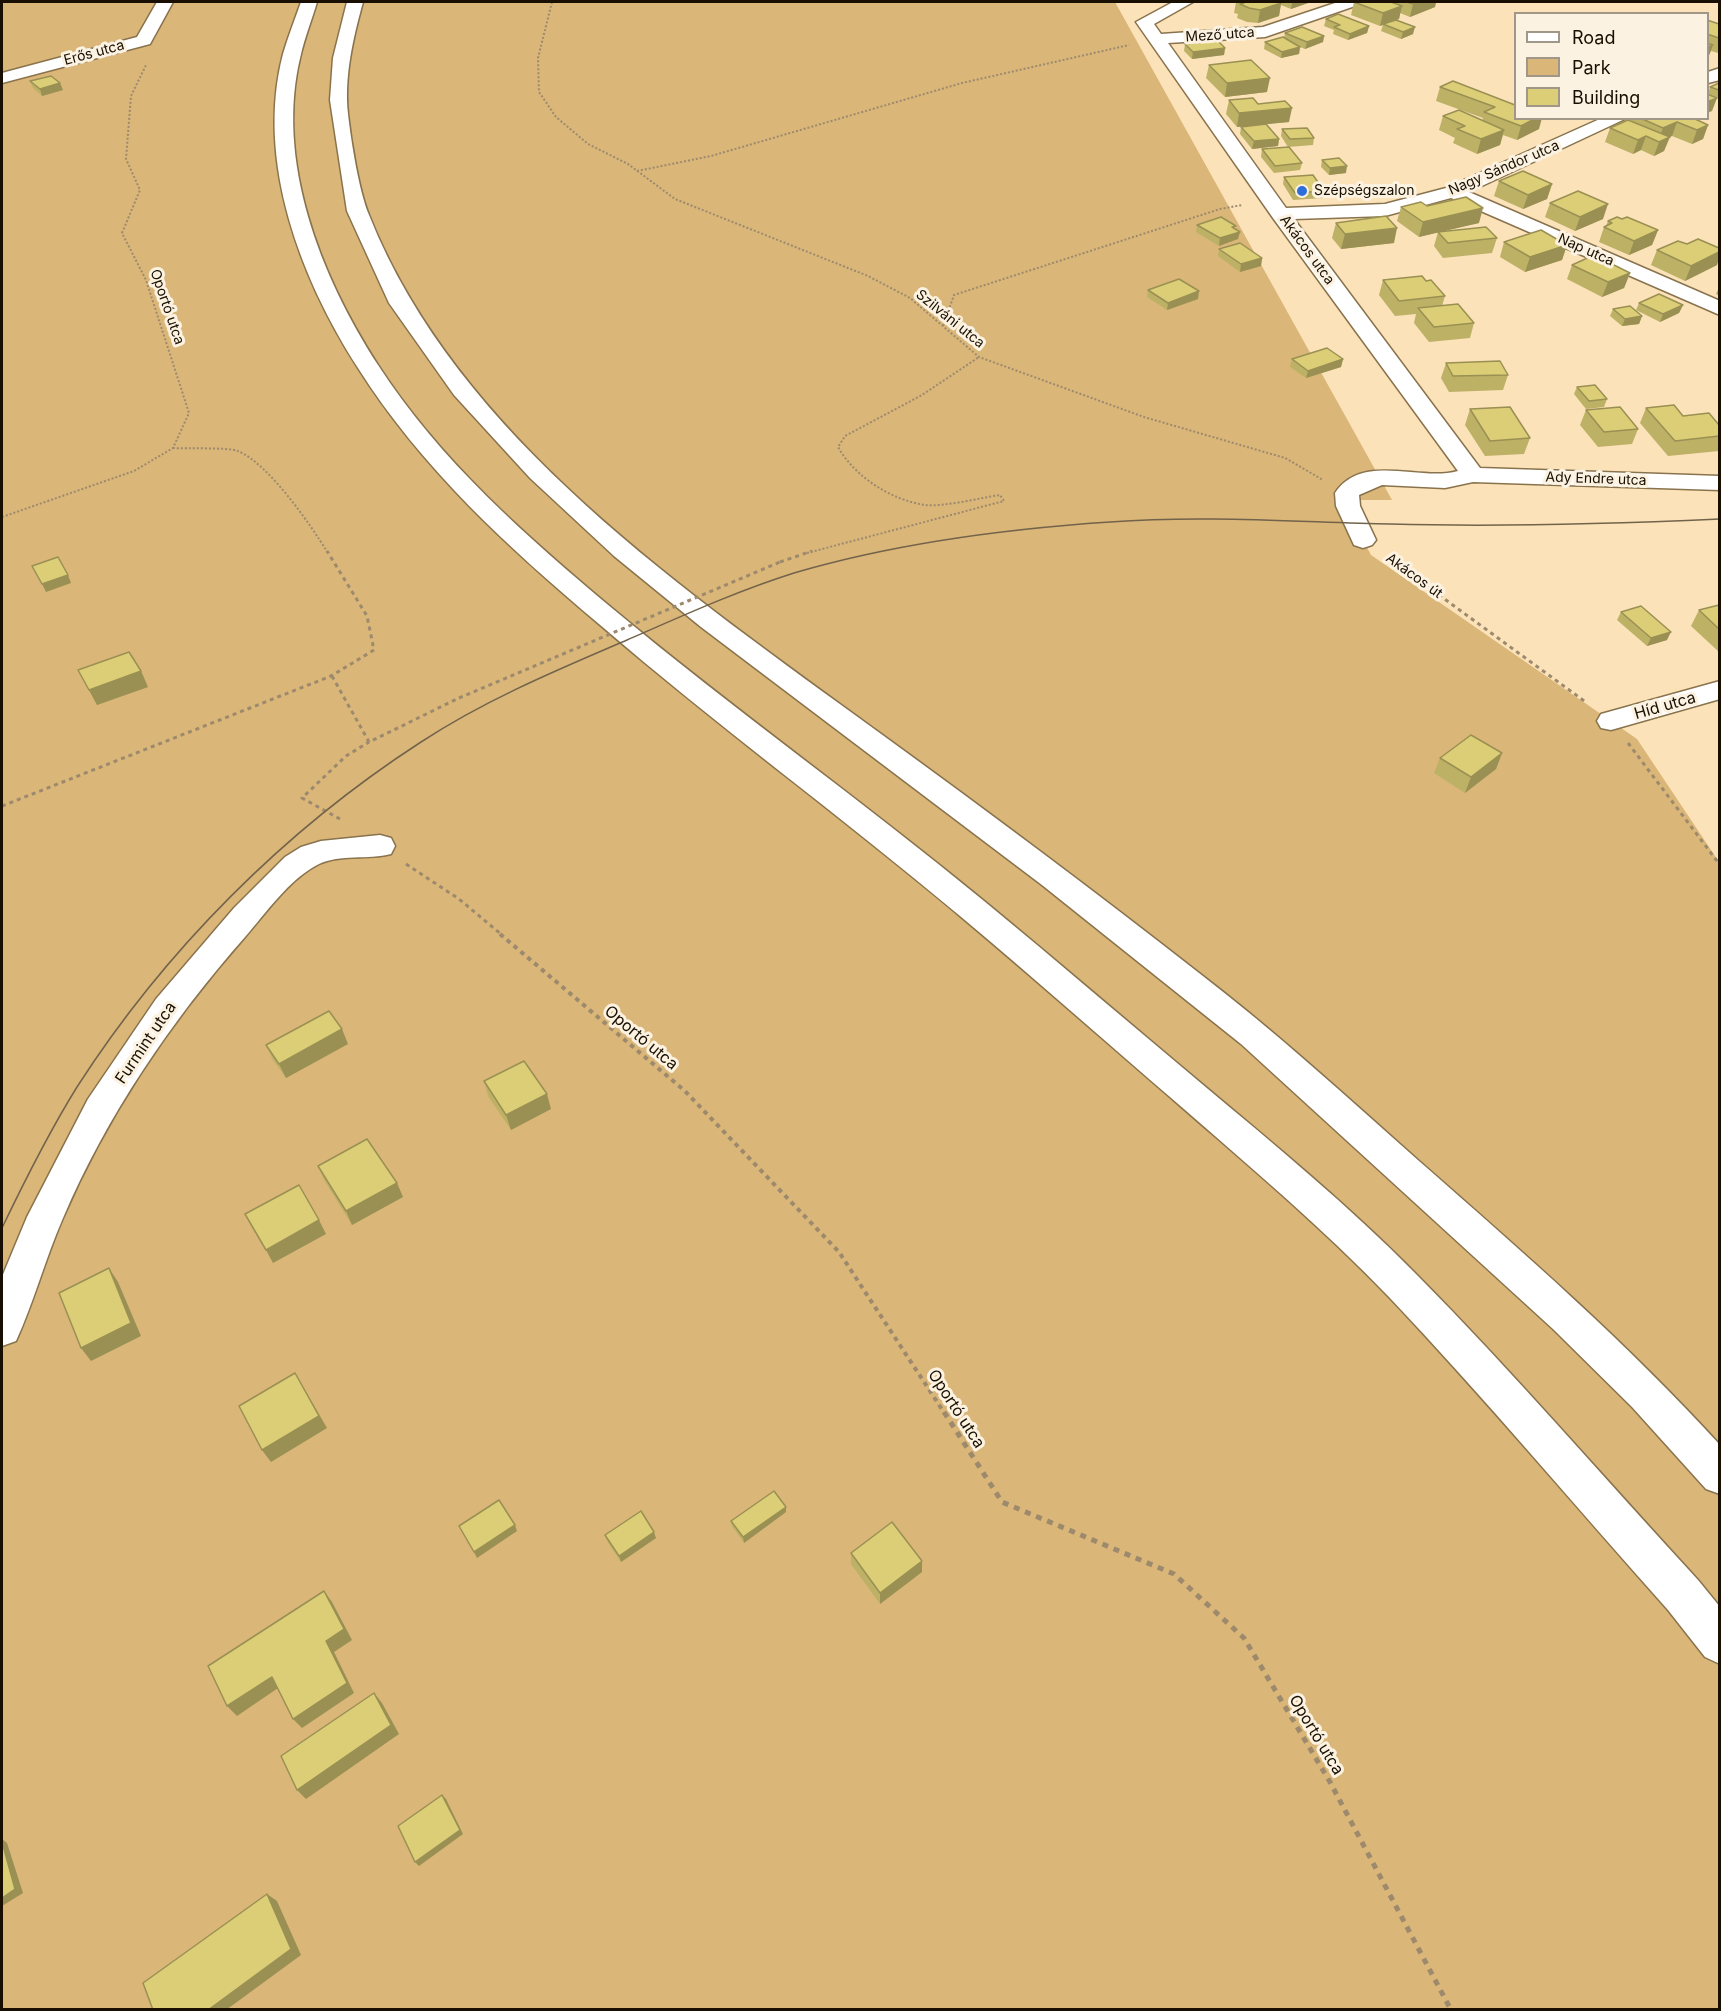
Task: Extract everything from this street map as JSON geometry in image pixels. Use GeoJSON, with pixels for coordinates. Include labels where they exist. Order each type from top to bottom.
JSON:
{"type":"FeatureCollection","features":[{"type":"Feature","properties":{"kind":"main road","name":"Erős utca"},"geometry":{"type":"LineString","coordinates":[[2,78],[144,40],[165,2]]}},
{"type":"Feature","properties":{"kind":"main road"},"geometry":{"type":"LineString","coordinates":[[309,2],[291,57],[285,102],[285,142],[293,196],[311,255],[337,312],[368,367],[425,445],[484,508],[539,560],[662,664],[968,904],[1292,1181],[1401,1284],[1683,1595],[1719,1642]]}},
{"type":"Feature","properties":{"kind":"main road"},"geometry":{"type":"LineString","coordinates":[[355,2],[340,68],[339,117],[344,159],[372,250],[416,329],[445,370],[517,452],[601,533],[1234,1019],[1497,1251],[1663,1409],[1719,1475]]}},
{"type":"Feature","properties":{"kind":"main road"},"geometry":{"type":"LineString","coordinates":[[1150,31],[1185,2]]}},
{"type":"Feature","properties":{"kind":"main road","name":"Mező utca"},"geometry":{"type":"LineString","coordinates":[[1150,31],[1265,32],[1352,2]]}},
{"type":"Feature","properties":{"kind":"main road","name":"Akácos utca"},"geometry":{"type":"LineString","coordinates":[[1150,31],[1275,207],[1473,475]]}},
{"type":"Feature","properties":{"kind":"main road","name":"Nagy Sándor utca"},"geometry":{"type":"LineString","coordinates":[[1275,207],[1385,210],[1453,192],[1614,120]]}},
{"type":"Feature","properties":{"kind":"main road","name":"Nap utca"},"geometry":{"type":"LineString","coordinates":[[1453,192],[1719,309]]}},
{"type":"Feature","properties":{"kind":"main road"},"geometry":{"type":"LineString","coordinates":[[1363,540],[1347,499],[1369,478],[1389,476],[1445,481],[1473,475]]}},
{"type":"Feature","properties":{"kind":"main road","name":"Ady Endre utca"},"geometry":{"type":"LineString","coordinates":[[1473,475],[1719,483]]}},
{"type":"Feature","properties":{"kind":"main road","name":"Híd utca"},"geometry":{"type":"LineString","coordinates":[[1611,721],[1719,690]]}},
{"type":"Feature","properties":{"kind":"main road","name":"Furmint utca"},"geometry":{"type":"LineString","coordinates":[[2,1329],[19,1273],[72,1160],[144,1041],[208,956],[278,881],[305,858],[336,850],[380,846]]}},
{"type":"Feature","properties":{"kind":"path","name":"Szilváni utca"},"geometry":{"type":"LineString","coordinates":[[552,2],[538,58],[539,92],[556,117],[588,144],[628,164],[675,199],[868,276],[910,298],[979,357],[1144,417],[1285,458],[1347,499]]}},
{"type":"Feature","properties":{"kind":"path"},"geometry":{"type":"LineString","coordinates":[[636,171],[711,156],[1150,31]]}},
{"type":"Feature","properties":{"kind":"path","name":"Oportó utca"},"geometry":{"type":"LineString","coordinates":[[144,40],[146,68],[131,96],[126,159],[140,190],[122,233],[146,280],[189,413],[173,447]]}},
{"type":"Feature","properties":{"kind":"path"},"geometry":{"type":"LineString","coordinates":[[943,326],[954,295],[1220,209],[1275,207]]}},
{"type":"Feature","properties":{"kind":"path"},"geometry":{"type":"LineString","coordinates":[[331,676],[369,742],[459,698],[780,562],[826,546],[1004,501],[1000,495],[927,505],[894,496],[849,466],[838,447],[845,436],[922,395],[979,357]]}},
{"type":"Feature","properties":{"kind":"path"},"geometry":{"type":"LineString","coordinates":[[2,517],[134,471],[173,447],[238,451],[271,476],[311,526],[367,616],[374,650],[331,676],[2,806]]}},
{"type":"Feature","properties":{"kind":"path","name":"Akácos út"},"geometry":{"type":"LineString","coordinates":[[1363,540],[1611,721],[1712,851],[1719,865]]}},
{"type":"Feature","properties":{"kind":"path","name":"Oportó utca"},"geometry":{"type":"LineString","coordinates":[[369,742],[346,756],[302,798],[328,811],[459,899],[685,1090],[838,1252],[1002,1502],[1174,1574],[1244,1638],[1330,1782],[1451,2010]]}},
{"type":"Feature","properties":{"kind":"green space"},"geometry":{"type":"Polygon","coordinates":[[[2,2],[1115,2],[1392,500],[1357,500],[1363,540],[1371,555],[1637,739],[1719,862],[1719,2009],[2,2010],[2,2]]]}},
{"type":"Feature","properties":{"kind":"building"},"geometry":{"type":"Polygon","coordinates":[[[1241,2],[1281,3],[1260,10],[1249,8],[1240,4],[1244,3],[1241,2]]]}},
{"type":"Feature","properties":{"kind":"building"},"geometry":{"type":"Polygon","coordinates":[[[1354,2],[1391,2],[1402,6],[1383,13],[1354,2]]]}},
{"type":"Feature","properties":{"kind":"building"},"geometry":{"type":"Polygon","coordinates":[[[1338,14],[1369,26],[1350,34],[1334,27],[1340,25],[1326,19],[1338,14]]]}},
{"type":"Feature","properties":{"kind":"building"},"geometry":{"type":"Polygon","coordinates":[[[1396,20],[1415,27],[1403,32],[1383,24],[1396,20]]]}},
{"type":"Feature","properties":{"kind":"building"},"geometry":{"type":"Polygon","coordinates":[[[1709,21],[1719,24],[1719,38],[1709,35],[1709,21]]]}},
{"type":"Feature","properties":{"kind":"building"},"geometry":{"type":"Polygon","coordinates":[[[1302,27],[1324,36],[1307,42],[1285,33],[1302,27]]]}},
{"type":"Feature","properties":{"kind":"building"},"geometry":{"type":"Polygon","coordinates":[[[1283,37],[1300,47],[1282,52],[1265,42],[1283,37]]]}},
{"type":"Feature","properties":{"kind":"building"},"geometry":{"type":"Polygon","coordinates":[[[1217,40],[1225,48],[1193,52],[1185,44],[1217,40]]]}},
{"type":"Feature","properties":{"kind":"building"},"geometry":{"type":"Polygon","coordinates":[[[1251,60],[1270,78],[1227,83],[1209,65],[1251,60]]]}},
{"type":"Feature","properties":{"kind":"building"},"geometry":{"type":"Polygon","coordinates":[[[51,76],[60,83],[40,89],[30,81],[51,76]]]}},
{"type":"Feature","properties":{"kind":"building"},"geometry":{"type":"Polygon","coordinates":[[[1453,81],[1514,105],[1514,120],[1532,120],[1521,126],[1484,112],[1495,107],[1440,87],[1453,81]]]}},
{"type":"Feature","properties":{"kind":"building"},"geometry":{"type":"Polygon","coordinates":[[[1719,83],[1719,90],[1710,87],[1719,83]]]}},
{"type":"Feature","properties":{"kind":"building"},"geometry":{"type":"Polygon","coordinates":[[[1709,95],[1717,98],[1709,101],[1709,95]]]}},
{"type":"Feature","properties":{"kind":"building"},"geometry":{"type":"Polygon","coordinates":[[[1253,98],[1258,104],[1285,101],[1292,108],[1239,113],[1229,100],[1253,98]]]}},
{"type":"Feature","properties":{"kind":"building"},"geometry":{"type":"Polygon","coordinates":[[[1459,110],[1504,130],[1481,139],[1457,129],[1465,126],[1443,116],[1459,110]]]}},
{"type":"Feature","properties":{"kind":"building"},"geometry":{"type":"Polygon","coordinates":[[[1628,120],[1670,137],[1659,142],[1646,136],[1638,140],[1610,128],[1628,120]]]}},
{"type":"Feature","properties":{"kind":"building"},"geometry":{"type":"Polygon","coordinates":[[[1645,120],[1697,120],[1708,125],[1697,130],[1677,122],[1663,128],[1645,120]]]}},
{"type":"Feature","properties":{"kind":"building"},"geometry":{"type":"Polygon","coordinates":[[[1266,124],[1279,139],[1254,141],[1241,127],[1266,124]]]}},
{"type":"Feature","properties":{"kind":"building"},"geometry":{"type":"Polygon","coordinates":[[[1307,128],[1314,138],[1290,139],[1282,129],[1307,128]]]}},
{"type":"Feature","properties":{"kind":"building"},"geometry":{"type":"Polygon","coordinates":[[[1289,147],[1302,163],[1275,166],[1262,149],[1289,147]]]}},
{"type":"Feature","properties":{"kind":"building"},"geometry":{"type":"Polygon","coordinates":[[[1339,158],[1347,166],[1330,168],[1322,160],[1339,158]]]}},
{"type":"Feature","properties":{"kind":"building"},"geometry":{"type":"Polygon","coordinates":[[[1523,171],[1552,184],[1528,195],[1499,181],[1523,171]]]}},
{"type":"Feature","properties":{"kind":"building"},"geometry":{"type":"Polygon","coordinates":[[[1313,175],[1324,191],[1295,193],[1284,177],[1313,175]]]}},
{"type":"Feature","properties":{"kind":"building"},"geometry":{"type":"Polygon","coordinates":[[[1578,191],[1608,204],[1580,217],[1550,203],[1578,191]]]}},
{"type":"Feature","properties":{"kind":"building"},"geometry":{"type":"Polygon","coordinates":[[[1466,197],[1483,208],[1423,222],[1401,207],[1421,202],[1427,206],[1466,197]]]}},
{"type":"Feature","properties":{"kind":"building"},"geometry":{"type":"Polygon","coordinates":[[[1386,216],[1397,228],[1345,234],[1336,223],[1386,216]]]}},
{"type":"Feature","properties":{"kind":"building"},"geometry":{"type":"Polygon","coordinates":[[[1221,217],[1236,226],[1232,227],[1240,232],[1220,238],[1197,225],[1221,217]]]}},
{"type":"Feature","properties":{"kind":"building"},"geometry":{"type":"Polygon","coordinates":[[[1617,217],[1622,219],[1627,217],[1658,230],[1634,241],[1604,227],[1612,223],[1608,221],[1617,217]]]}},
{"type":"Feature","properties":{"kind":"building"},"geometry":{"type":"Polygon","coordinates":[[[1486,227],[1497,238],[1448,243],[1438,232],[1486,227]]]}},
{"type":"Feature","properties":{"kind":"building"},"geometry":{"type":"Polygon","coordinates":[[[1541,230],[1567,245],[1530,257],[1504,242],[1541,230]]]}},
{"type":"Feature","properties":{"kind":"building"},"geometry":{"type":"Polygon","coordinates":[[[1698,239],[1719,248],[1719,252],[1691,266],[1657,250],[1678,241],[1687,244],[1698,239]]]}},
{"type":"Feature","properties":{"kind":"building"},"geometry":{"type":"Polygon","coordinates":[[[1240,243],[1262,258],[1241,264],[1219,249],[1240,243]]]}},
{"type":"Feature","properties":{"kind":"building"},"geometry":{"type":"Polygon","coordinates":[[[1594,255],[1630,273],[1608,282],[1572,265],[1594,255]]]}},
{"type":"Feature","properties":{"kind":"building"},"geometry":{"type":"Polygon","coordinates":[[[1422,276],[1426,281],[1431,280],[1445,296],[1399,301],[1383,280],[1422,276]]]}},
{"type":"Feature","properties":{"kind":"building"},"geometry":{"type":"Polygon","coordinates":[[[1179,279],[1199,291],[1168,303],[1148,290],[1179,279]]]}},
{"type":"Feature","properties":{"kind":"building"},"geometry":{"type":"Polygon","coordinates":[[[1659,294],[1683,305],[1663,314],[1639,303],[1659,294]]]}},
{"type":"Feature","properties":{"kind":"building"},"geometry":{"type":"Polygon","coordinates":[[[1458,304],[1474,323],[1434,327],[1418,308],[1458,304]]]}},
{"type":"Feature","properties":{"kind":"building"},"geometry":{"type":"Polygon","coordinates":[[[1630,306],[1642,316],[1625,319],[1613,309],[1630,306]]]}},
{"type":"Feature","properties":{"kind":"building"},"geometry":{"type":"Polygon","coordinates":[[[1327,348],[1343,359],[1308,371],[1292,359],[1327,348]]]}},
{"type":"Feature","properties":{"kind":"building"},"geometry":{"type":"Polygon","coordinates":[[[1500,361],[1508,375],[1453,376],[1446,363],[1500,361]]]}},
{"type":"Feature","properties":{"kind":"building"},"geometry":{"type":"Polygon","coordinates":[[[1595,385],[1607,399],[1589,401],[1577,387],[1595,385]]]}},
{"type":"Feature","properties":{"kind":"building"},"geometry":{"type":"Polygon","coordinates":[[[1674,405],[1683,416],[1709,413],[1719,425],[1719,436],[1675,441],[1646,408],[1674,405]]]}},
{"type":"Feature","properties":{"kind":"building"},"geometry":{"type":"Polygon","coordinates":[[[1510,407],[1530,438],[1490,441],[1470,409],[1510,407]]]}},
{"type":"Feature","properties":{"kind":"building"},"geometry":{"type":"Polygon","coordinates":[[[1620,407],[1638,429],[1604,432],[1586,410],[1620,407]]]}},
{"type":"Feature","properties":{"kind":"building"},"geometry":{"type":"Polygon","coordinates":[[[58,557],[68,575],[42,584],[32,566],[58,557]]]}},
{"type":"Feature","properties":{"kind":"building"},"geometry":{"type":"Polygon","coordinates":[[[1719,605],[1719,629],[1699,610],[1719,605]]]}},
{"type":"Feature","properties":{"kind":"building"},"geometry":{"type":"Polygon","coordinates":[[[1641,606],[1671,632],[1651,638],[1621,612],[1641,606]]]}},
{"type":"Feature","properties":{"kind":"building"},"geometry":{"type":"Polygon","coordinates":[[[129,652],[141,671],[89,690],[78,670],[129,652]]]}},
{"type":"Feature","properties":{"kind":"building"},"geometry":{"type":"Polygon","coordinates":[[[1471,735],[1502,753],[1471,777],[1440,758],[1471,735]]]}},
{"type":"Feature","properties":{"kind":"building"},"geometry":{"type":"Polygon","coordinates":[[[329,1011],[342,1029],[279,1064],[266,1045],[329,1011]]]}},
{"type":"Feature","properties":{"kind":"building"},"geometry":{"type":"Polygon","coordinates":[[[524,1061],[547,1094],[506,1115],[484,1081],[524,1061]]]}},
{"type":"Feature","properties":{"kind":"building"},"geometry":{"type":"Polygon","coordinates":[[[367,1139],[397,1183],[346,1211],[318,1166],[367,1139]]]}},
{"type":"Feature","properties":{"kind":"building"},"geometry":{"type":"Polygon","coordinates":[[[299,1185],[319,1220],[266,1250],[245,1214],[299,1185]]]}},
{"type":"Feature","properties":{"kind":"building"},"geometry":{"type":"Polygon","coordinates":[[[109,1268],[131,1323],[81,1348],[59,1293],[109,1268]]]}},
{"type":"Feature","properties":{"kind":"building"},"geometry":{"type":"Polygon","coordinates":[[[295,1373],[319,1416],[262,1450],[239,1406],[295,1373]]]}},
{"type":"Feature","properties":{"kind":"building"},"geometry":{"type":"Polygon","coordinates":[[[774,1491],[786,1507],[743,1537],[731,1521],[774,1491]]]}},
{"type":"Feature","properties":{"kind":"building"},"geometry":{"type":"Polygon","coordinates":[[[499,1500],[515,1525],[474,1552],[459,1526],[499,1500]]]}},
{"type":"Feature","properties":{"kind":"building"},"geometry":{"type":"Polygon","coordinates":[[[641,1511],[654,1532],[619,1556],[605,1535],[641,1511]]]}},
{"type":"Feature","properties":{"kind":"building"},"geometry":{"type":"Polygon","coordinates":[[[892,1522],[922,1561],[880,1593],[851,1553],[892,1522]]]}},
{"type":"Feature","properties":{"kind":"building"},"geometry":{"type":"Polygon","coordinates":[[[324,1591],[344,1629],[326,1641],[347,1683],[293,1719],[272,1677],[227,1706],[208,1666],[324,1591]]]}},
{"type":"Feature","properties":{"kind":"building"},"geometry":{"type":"Polygon","coordinates":[[[374,1693],[391,1725],[297,1790],[281,1756],[374,1693]]]}},
{"type":"Feature","properties":{"kind":"building"},"geometry":{"type":"Polygon","coordinates":[[[442,1795],[460,1830],[415,1862],[398,1826],[442,1795]]]}},
{"type":"Feature","properties":{"kind":"building"},"geometry":{"type":"Polygon","coordinates":[[[2,1842],[15,1889],[2,1898],[2,1842]]]}},
{"type":"Feature","properties":{"kind":"building"},"geometry":{"type":"Polygon","coordinates":[[[267,1894],[291,1949],[208,2010],[153,2010],[143,1983],[267,1894]]]}},
{"type":"Feature","properties":{"kind":"tram line"},"geometry":{"type":"LineString","coordinates":[[2,1228],[57,1121],[111,1036],[189,941],[231,896],[276,854],[371,776],[445,727],[522,686],[710,604],[794,573],[872,553],[990,533],[1070,525],[1180,519],[1472,525],[1596,524],[1720,519]]}},
{"type":"Feature","properties":{"kind":"place","name":"Szépségszalon"},"geometry":{"type":"Point","coordinates":[1302,191]}}]}
